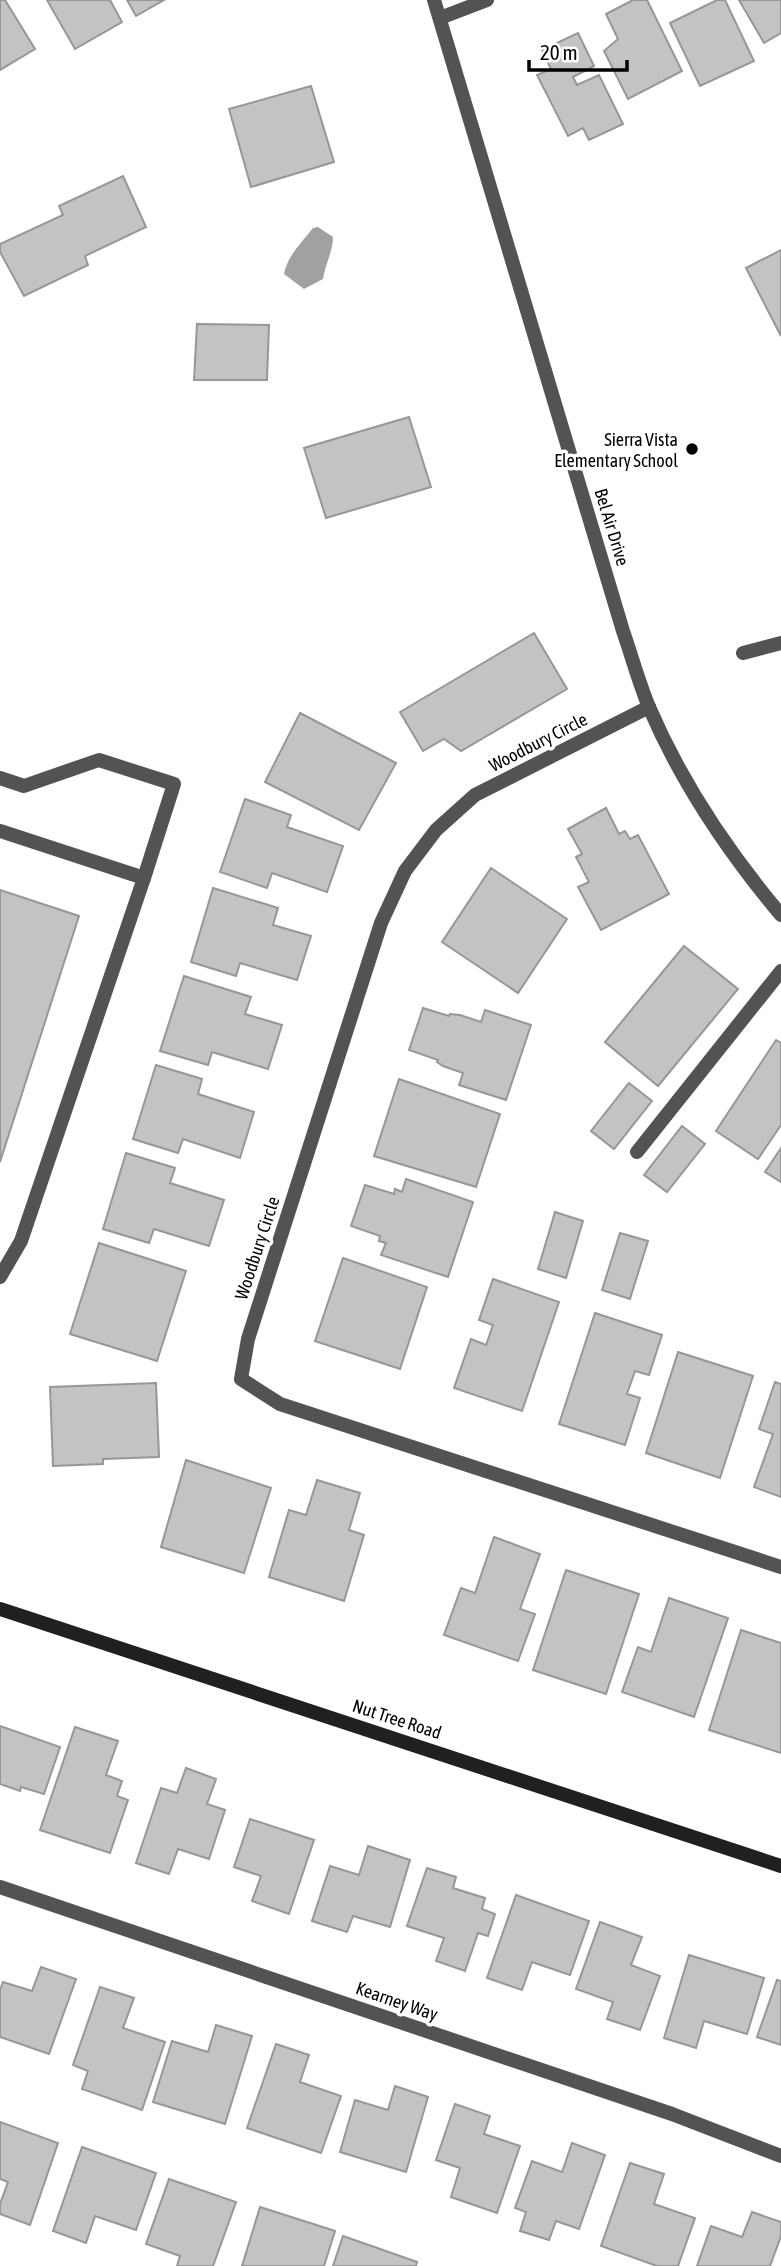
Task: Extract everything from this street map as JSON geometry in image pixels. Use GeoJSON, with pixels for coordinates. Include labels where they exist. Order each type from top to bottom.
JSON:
{"type":"FeatureCollection","features":[{"type":"Feature","properties":{"kind":"main road","name":"Nut Tree Road"},"geometry":{"type":"LineString","coordinates":[[0,1609],[781,1866]]}},
{"type":"Feature","properties":{"kind":"street","name":"Bel Air Drive"},"geometry":{"type":"LineString","coordinates":[[434,0],[620,619],[649,707],[696,799],[741,868],[781,915]]}},
{"type":"Feature","properties":{"kind":"street"},"geometry":{"type":"LineString","coordinates":[[440,18],[487,0]]}},
{"type":"Feature","properties":{"kind":"street"},"geometry":{"type":"LineString","coordinates":[[743,653],[781,643]]}},
{"type":"Feature","properties":{"kind":"street","name":"Woodbury Circle"},"geometry":{"type":"LineString","coordinates":[[649,707],[475,795],[436,830],[405,871],[382,923],[248,1339],[241,1379],[280,1404],[781,1567]]}},
{"type":"Feature","properties":{"kind":"street"},"geometry":{"type":"LineString","coordinates":[[0,778],[24,786],[99,760],[173,784],[144,878],[21,1241],[0,1277]]}},
{"type":"Feature","properties":{"kind":"street"},"geometry":{"type":"LineString","coordinates":[[0,831],[144,878]]}},
{"type":"Feature","properties":{"kind":"street"},"geometry":{"type":"LineString","coordinates":[[637,1152],[781,971]]}},
{"type":"Feature","properties":{"kind":"street","name":"Kearney Way"},"geometry":{"type":"LineString","coordinates":[[0,1887],[672,2114],[781,2156]]}},
{"type":"Feature","properties":{"kind":"shaded area"},"geometry":{"type":"Polygon","coordinates":[[[318,227],[333,237],[332,247],[323,279],[304,289],[284,274],[296,249],[313,228],[318,227]]]}},
{"type":"Feature","properties":{"kind":"building"},"geometry":{"type":"Polygon","coordinates":[[[0,0],[5,0],[35,49],[0,70],[0,0]]]}},
{"type":"Feature","properties":{"kind":"building"},"geometry":{"type":"Polygon","coordinates":[[[47,0],[110,0],[122,22],[75,49],[47,0]]]}},
{"type":"Feature","properties":{"kind":"building"},"geometry":{"type":"Polygon","coordinates":[[[127,0],[164,0],[136,16],[127,0]]]}},
{"type":"Feature","properties":{"kind":"building"},"geometry":{"type":"Polygon","coordinates":[[[633,0],[647,0],[682,71],[628,99],[604,51],[618,39],[606,14],[633,0]]]}},
{"type":"Feature","properties":{"kind":"building"},"geometry":{"type":"Polygon","coordinates":[[[717,0],[725,0],[754,61],[700,86],[670,23],[717,0]]]}},
{"type":"Feature","properties":{"kind":"building"},"geometry":{"type":"Polygon","coordinates":[[[739,0],[781,0],[781,33],[764,43],[739,0]]]}},
{"type":"Feature","properties":{"kind":"building"},"geometry":{"type":"Polygon","coordinates":[[[578,33],[594,66],[573,77],[577,85],[599,75],[623,124],[589,140],[583,128],[568,136],[537,75],[551,69],[542,50],[578,33]]]}},
{"type":"Feature","properties":{"kind":"building"},"geometry":{"type":"Polygon","coordinates":[[[311,86],[334,162],[251,187],[229,109],[311,86]]]}},
{"type":"Feature","properties":{"kind":"building"},"geometry":{"type":"Polygon","coordinates":[[[123,176],[146,227],[85,256],[88,265],[24,296],[0,252],[0,244],[63,215],[59,206],[123,176]]]}},
{"type":"Feature","properties":{"kind":"building"},"geometry":{"type":"Polygon","coordinates":[[[781,250],[781,336],[746,268],[781,250]]]}},
{"type":"Feature","properties":{"kind":"building"},"geometry":{"type":"Polygon","coordinates":[[[197,324],[269,325],[267,380],[194,380],[197,324]]]}},
{"type":"Feature","properties":{"kind":"building"},"geometry":{"type":"Polygon","coordinates":[[[409,417],[431,487],[326,518],[304,448],[409,417]]]}},
{"type":"Feature","properties":{"kind":"building"},"geometry":{"type":"Polygon","coordinates":[[[534,633],[567,689],[461,751],[444,739],[423,751],[400,712],[534,633]]]}},
{"type":"Feature","properties":{"kind":"building"},"geometry":{"type":"Polygon","coordinates":[[[300,713],[396,763],[359,830],[265,782],[300,713]]]}},
{"type":"Feature","properties":{"kind":"building"},"geometry":{"type":"Polygon","coordinates":[[[245,799],[291,815],[287,827],[343,846],[327,892],[272,873],[267,888],[220,872],[245,799]]]}},
{"type":"Feature","properties":{"kind":"building"},"geometry":{"type":"Polygon","coordinates":[[[606,808],[619,834],[625,831],[630,839],[638,835],[669,894],[601,930],[578,887],[589,882],[576,857],[582,854],[568,829],[606,808]]]}},
{"type":"Feature","properties":{"kind":"building"},"geometry":{"type":"Polygon","coordinates":[[[491,868],[567,919],[518,993],[442,942],[491,868]]]}},
{"type":"Feature","properties":{"kind":"building"},"geometry":{"type":"Polygon","coordinates":[[[213,888],[278,908],[273,925],[311,936],[297,980],[240,963],[236,976],[191,962],[213,888]]]}},
{"type":"Feature","properties":{"kind":"building"},"geometry":{"type":"Polygon","coordinates":[[[0,890],[79,916],[0,1162],[0,890]]]}},
{"type":"Feature","properties":{"kind":"building"},"geometry":{"type":"Polygon","coordinates":[[[684,946],[738,989],[658,1086],[605,1042],[684,946]]]}},
{"type":"Feature","properties":{"kind":"building"},"geometry":{"type":"Polygon","coordinates":[[[184,976],[251,997],[245,1014],[282,1025],[268,1069],[212,1052],[208,1065],[160,1051],[184,976]]]}},
{"type":"Feature","properties":{"kind":"building"},"geometry":{"type":"Polygon","coordinates":[[[423,1008],[481,1022],[485,1010],[531,1025],[506,1100],[459,1085],[463,1073],[443,1066],[438,1060],[409,1050],[423,1008]]]}},
{"type":"Feature","properties":{"kind":"building"},"geometry":{"type":"Polygon","coordinates":[[[776,1040],[781,1043],[781,1125],[758,1159],[716,1131],[776,1040]]]}},
{"type":"Feature","properties":{"kind":"building"},"geometry":{"type":"Polygon","coordinates":[[[156,1065],[202,1079],[198,1094],[254,1112],[240,1158],[183,1139],[178,1153],[133,1139],[156,1065]]]}},
{"type":"Feature","properties":{"kind":"building"},"geometry":{"type":"Polygon","coordinates":[[[399,1079],[500,1114],[476,1187],[374,1156],[399,1079]]]}},
{"type":"Feature","properties":{"kind":"building"},"geometry":{"type":"Polygon","coordinates":[[[629,1083],[652,1101],[614,1149],[591,1131],[629,1083]]]}},
{"type":"Feature","properties":{"kind":"building"},"geometry":{"type":"Polygon","coordinates":[[[682,1126],[705,1144],[667,1192],[644,1175],[682,1126]]]}},
{"type":"Feature","properties":{"kind":"building"},"geometry":{"type":"Polygon","coordinates":[[[781,1148],[781,1182],[765,1172],[781,1148]]]}},
{"type":"Feature","properties":{"kind":"building"},"geometry":{"type":"Polygon","coordinates":[[[126,1153],[175,1168],[170,1183],[224,1200],[209,1246],[154,1229],[149,1243],[103,1229],[126,1153]]]}},
{"type":"Feature","properties":{"kind":"building"},"geometry":{"type":"Polygon","coordinates":[[[406,1179],[473,1202],[448,1277],[381,1255],[386,1243],[379,1241],[380,1236],[351,1226],[365,1185],[394,1194],[395,1189],[402,1192],[406,1179]]]}},
{"type":"Feature","properties":{"kind":"building"},"geometry":{"type":"Polygon","coordinates":[[[555,1212],[583,1221],[566,1278],[538,1269],[555,1212]]]}},
{"type":"Feature","properties":{"kind":"building"},"geometry":{"type":"Polygon","coordinates":[[[620,1233],[648,1241],[630,1299],[602,1290],[620,1233]]]}},
{"type":"Feature","properties":{"kind":"building"},"geometry":{"type":"Polygon","coordinates":[[[99,1243],[186,1271],[157,1361],[70,1334],[99,1243]]]}},
{"type":"Feature","properties":{"kind":"building"},"geometry":{"type":"Polygon","coordinates":[[[343,1258],[427,1287],[400,1369],[315,1341],[343,1258]]]}},
{"type":"Feature","properties":{"kind":"building"},"geometry":{"type":"Polygon","coordinates":[[[493,1279],[559,1302],[522,1411],[454,1388],[471,1339],[486,1345],[493,1325],[479,1320],[493,1279]]]}},
{"type":"Feature","properties":{"kind":"building"},"geometry":{"type":"Polygon","coordinates":[[[595,1313],[662,1335],[649,1375],[635,1371],[627,1394],[640,1398],[625,1445],[559,1424],[595,1313]]]}},
{"type":"Feature","properties":{"kind":"building"},"geometry":{"type":"Polygon","coordinates":[[[678,1352],[753,1376],[720,1478],[646,1453],[678,1352]]]}},
{"type":"Feature","properties":{"kind":"building"},"geometry":{"type":"Polygon","coordinates":[[[775,1382],[781,1384],[781,1497],[754,1487],[773,1434],[759,1429],[775,1382]]]}},
{"type":"Feature","properties":{"kind":"building"},"geometry":{"type":"Polygon","coordinates":[[[156,1383],[159,1457],[103,1459],[103,1464],[53,1466],[50,1387],[156,1383]]]}},
{"type":"Feature","properties":{"kind":"building"},"geometry":{"type":"Polygon","coordinates":[[[186,1460],[271,1488],[244,1573],[161,1547],[186,1460]]]}},
{"type":"Feature","properties":{"kind":"building"},"geometry":{"type":"Polygon","coordinates":[[[317,1480],[360,1493],[349,1530],[364,1535],[344,1601],[269,1577],[289,1510],[306,1515],[317,1480]]]}},
{"type":"Feature","properties":{"kind":"building"},"geometry":{"type":"Polygon","coordinates":[[[494,1537],[540,1554],[520,1609],[535,1614],[518,1661],[444,1635],[461,1588],[475,1593],[494,1537]]]}},
{"type":"Feature","properties":{"kind":"building"},"geometry":{"type":"Polygon","coordinates":[[[566,1570],[639,1594],[606,1694],[533,1670],[566,1570]]]}},
{"type":"Feature","properties":{"kind":"building"},"geometry":{"type":"Polygon","coordinates":[[[669,1598],[728,1618],[694,1717],[622,1692],[638,1647],[651,1652],[669,1598]]]}},
{"type":"Feature","properties":{"kind":"building"},"geometry":{"type":"Polygon","coordinates":[[[741,1630],[781,1643],[781,1753],[709,1730],[741,1630]]]}},
{"type":"Feature","properties":{"kind":"building"},"geometry":{"type":"Polygon","coordinates":[[[0,1726],[60,1747],[44,1794],[21,1787],[20,1791],[0,1784],[0,1726]]]}},
{"type":"Feature","properties":{"kind":"building"},"geometry":{"type":"Polygon","coordinates":[[[75,1727],[118,1741],[106,1775],[122,1781],[117,1796],[128,1800],[110,1853],[40,1830],[75,1727]]]}},
{"type":"Feature","properties":{"kind":"building"},"geometry":{"type":"Polygon","coordinates":[[[186,1768],[216,1779],[207,1804],[225,1810],[209,1859],[178,1849],[169,1874],[136,1863],[161,1788],[177,1793],[186,1768]]]}},
{"type":"Feature","properties":{"kind":"building"},"geometry":{"type":"Polygon","coordinates":[[[250,1819],[314,1840],[289,1914],[252,1901],[261,1876],[234,1867],[250,1819]]]}},
{"type":"Feature","properties":{"kind":"building"},"geometry":{"type":"Polygon","coordinates":[[[368,1846],[410,1860],[390,1927],[353,1916],[347,1932],[312,1921],[330,1866],[359,1875],[368,1846]]]}},
{"type":"Feature","properties":{"kind":"building"},"geometry":{"type":"Polygon","coordinates":[[[427,1868],[456,1877],[453,1888],[485,1898],[482,1909],[495,1914],[488,1936],[478,1933],[465,1971],[436,1961],[444,1938],[407,1926],[427,1868]]]}},
{"type":"Feature","properties":{"kind":"building"},"geometry":{"type":"Polygon","coordinates":[[[516,1895],[589,1921],[570,1975],[532,1962],[522,1990],[487,1978],[516,1895]]]}},
{"type":"Feature","properties":{"kind":"building"},"geometry":{"type":"Polygon","coordinates":[[[600,1922],[642,1937],[631,1965],[660,1976],[640,2030],[607,2019],[613,2002],[576,1989],[600,1922]]]}},
{"type":"Feature","properties":{"kind":"building"},"geometry":{"type":"Polygon","coordinates":[[[689,1955],[764,1978],[747,2034],[704,2021],[696,2048],[664,2038],[689,1955]]]}},
{"type":"Feature","properties":{"kind":"building"},"geometry":{"type":"Polygon","coordinates":[[[41,1967],[76,1979],[49,2054],[0,2037],[0,1990],[3,1982],[32,1991],[41,1967]]]}},
{"type":"Feature","properties":{"kind":"building"},"geometry":{"type":"Polygon","coordinates":[[[777,1980],[781,1981],[781,2045],[757,2037],[777,1980]]]}},
{"type":"Feature","properties":{"kind":"building"},"geometry":{"type":"Polygon","coordinates":[[[100,1987],[134,1998],[123,2028],[165,2042],[142,2110],[82,2089],[88,2071],[73,2065],[100,1987]]]}},
{"type":"Feature","properties":{"kind":"building"},"geometry":{"type":"Polygon","coordinates":[[[216,2025],[252,2036],[225,2124],[153,2102],[172,2041],[208,2052],[216,2025]]]}},
{"type":"Feature","properties":{"kind":"building"},"geometry":{"type":"Polygon","coordinates":[[[276,2044],[309,2055],[300,2082],[341,2096],[321,2153],[247,2128],[276,2044]]]}},
{"type":"Feature","properties":{"kind":"building"},"geometry":{"type":"Polygon","coordinates":[[[395,2086],[428,2097],[406,2172],[340,2152],[355,2100],[388,2110],[395,2086]]]}},
{"type":"Feature","properties":{"kind":"building"},"geometry":{"type":"Polygon","coordinates":[[[455,2104],[490,2116],[484,2134],[520,2146],[497,2213],[451,2197],[460,2168],[436,2160],[455,2104]]]}},
{"type":"Feature","properties":{"kind":"building"},"geometry":{"type":"Polygon","coordinates":[[[0,2122],[58,2143],[30,2225],[0,2214],[0,2204],[8,2182],[0,2179],[0,2122]]]}},
{"type":"Feature","properties":{"kind":"building"},"geometry":{"type":"Polygon","coordinates":[[[572,2143],[605,2155],[579,2229],[556,2221],[549,2240],[520,2231],[526,2212],[515,2208],[532,2161],[562,2172],[572,2143]]]}},
{"type":"Feature","properties":{"kind":"building"},"geometry":{"type":"Polygon","coordinates":[[[82,2147],[156,2173],[136,2230],[95,2216],[86,2243],[53,2231],[82,2147]]]}},
{"type":"Feature","properties":{"kind":"building"},"geometry":{"type":"Polygon","coordinates":[[[630,2163],[664,2174],[654,2204],[695,2218],[678,2266],[657,2266],[601,2246],[630,2163]]]}},
{"type":"Feature","properties":{"kind":"building"},"geometry":{"type":"Polygon","coordinates":[[[169,2179],[236,2202],[213,2266],[177,2266],[180,2256],[146,2244],[169,2179]]]}},
{"type":"Feature","properties":{"kind":"building"},"geometry":{"type":"Polygon","coordinates":[[[260,2207],[335,2231],[324,2266],[242,2266],[260,2207]]]}},
{"type":"Feature","properties":{"kind":"building"},"geometry":{"type":"Polygon","coordinates":[[[752,2212],[781,2222],[781,2236],[770,2266],[697,2266],[711,2226],[742,2237],[752,2212]]]}},
{"type":"Feature","properties":{"kind":"building"},"geometry":{"type":"Polygon","coordinates":[[[343,2236],[417,2262],[416,2266],[333,2266],[343,2236]]]}},
{"type":"Feature","properties":{"kind":"place","name":"Sierra Vista Elementary School"},"geometry":{"type":"Point","coordinates":[692,449]}}]}
